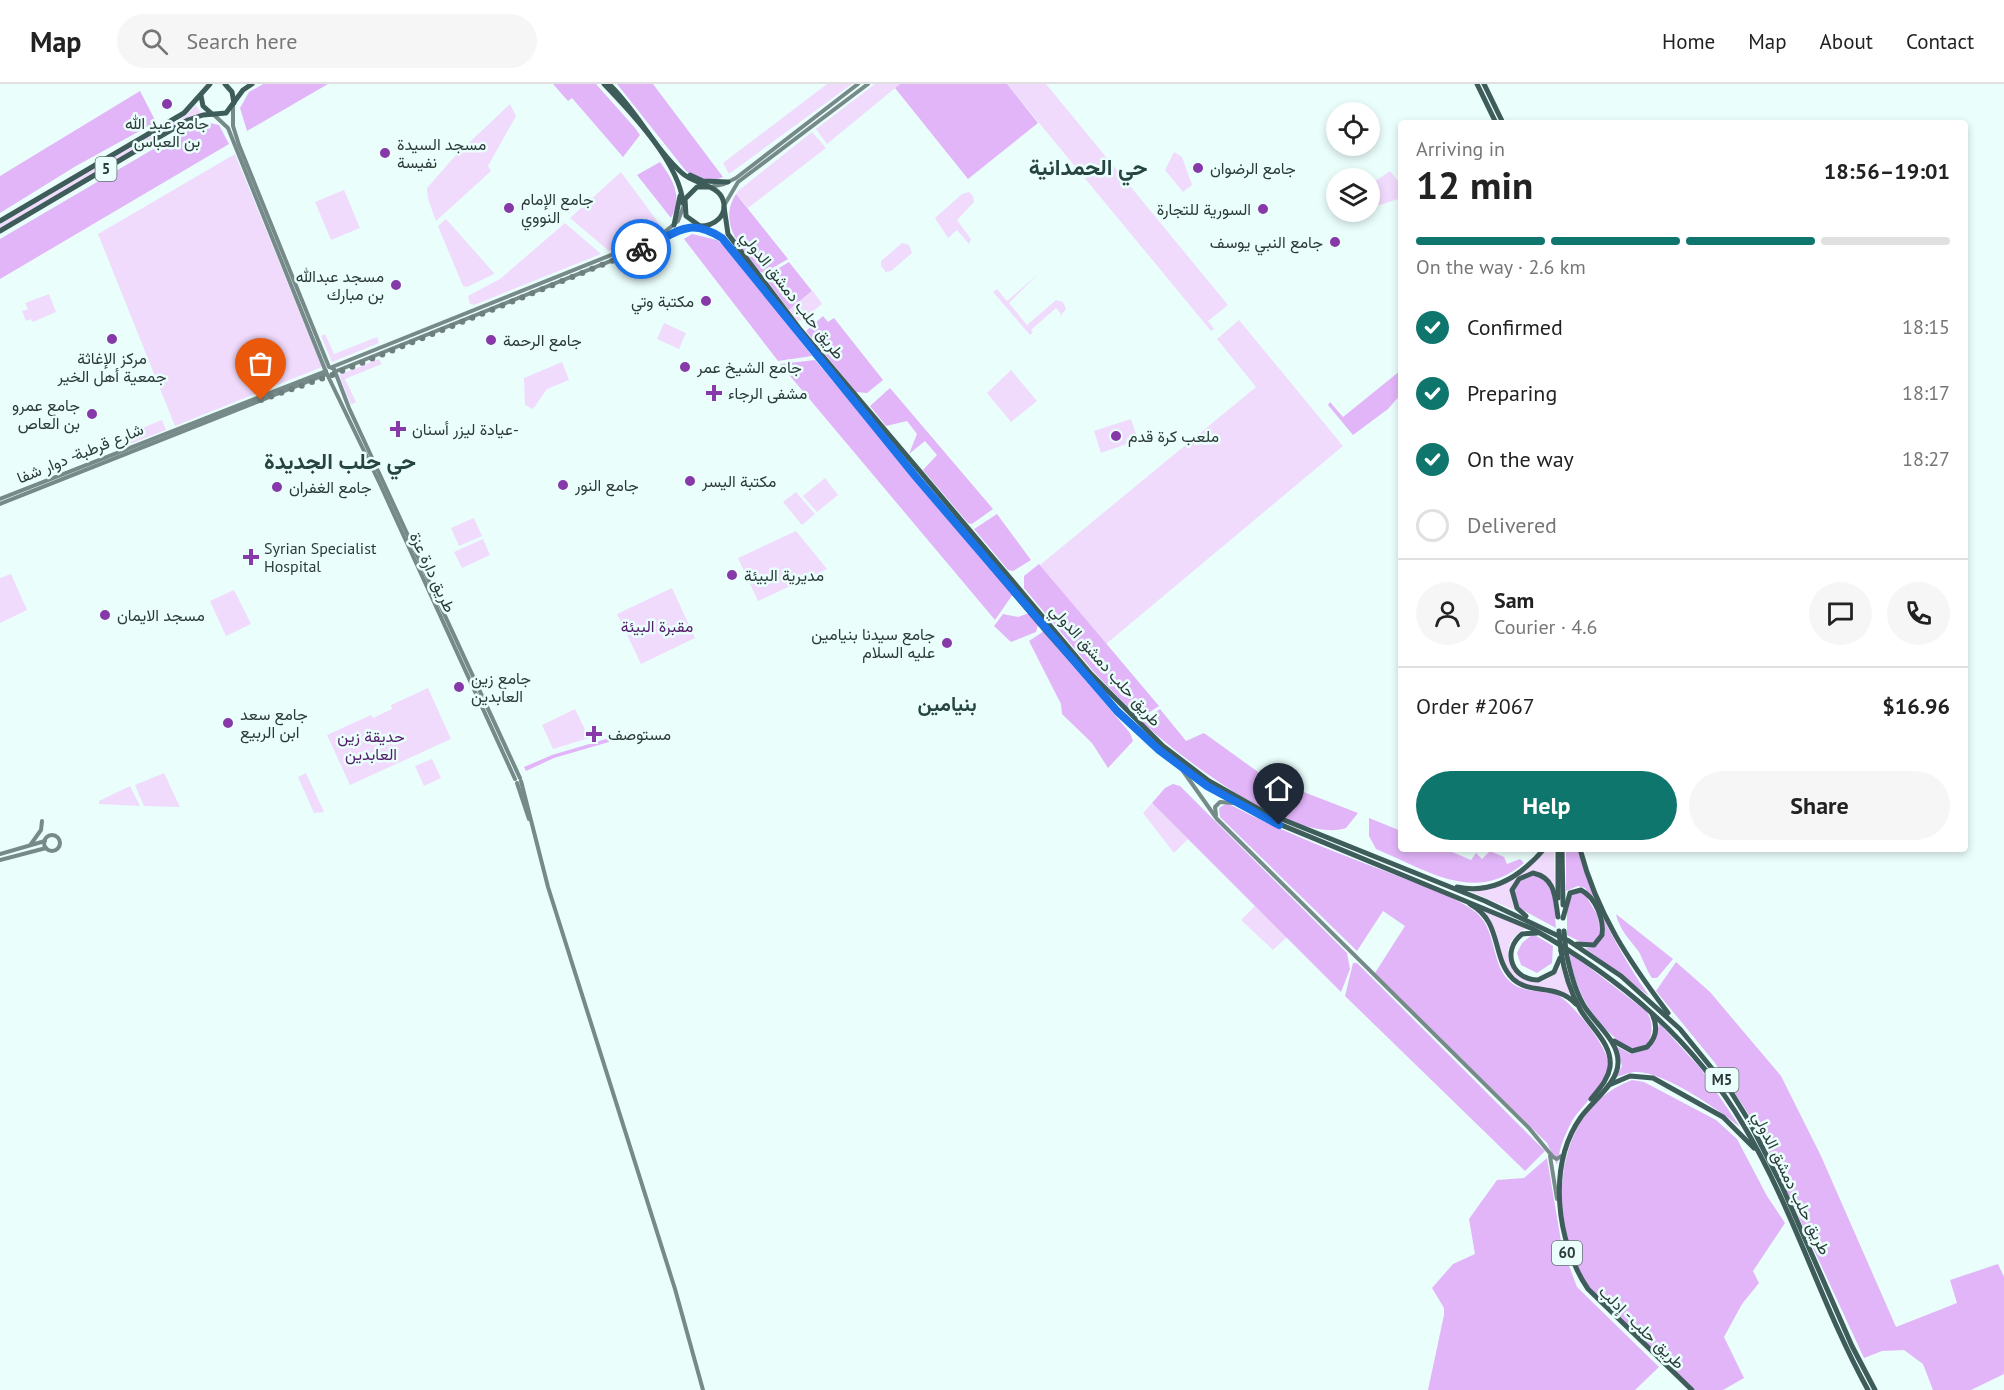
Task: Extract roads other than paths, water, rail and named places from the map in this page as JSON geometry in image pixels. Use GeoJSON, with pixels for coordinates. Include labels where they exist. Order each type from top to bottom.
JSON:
{"type":"FeatureCollection","features":[{"type":"Feature","properties":{"kind":"highway"},"geometry":{"type":"LineString","coordinates":[[210,84],[202,94],[203,106],[214,115],[226,113],[252,84]]}},
{"type":"Feature","properties":{"kind":"highway"},"geometry":{"type":"LineString","coordinates":[[225,84],[232,92],[233,104]]}},
{"type":"Feature","properties":{"kind":"highway"},"geometry":{"type":"LineString","coordinates":[[603,84],[670,162],[686,177],[720,194],[724,207],[723,214],[714,224],[700,226],[690,221],[684,205],[680,182],[670,162],[634,111],[609,84]]}},
{"type":"Feature","properties":{"kind":"highway"},"geometry":{"type":"LineString","coordinates":[[1477,84],[1495,120]]}},
{"type":"Feature","properties":{"kind":"highway"},"geometry":{"type":"LineString","coordinates":[[1484,84],[1502,120]]}},
{"type":"Feature","properties":{"kind":"highway","name":"5"},"geometry":{"type":"LineString","coordinates":[[0,222],[177,118],[202,94]]}},
{"type":"Feature","properties":{"kind":"highway","name":"5"},"geometry":{"type":"LineString","coordinates":[[0,231],[188,120],[203,115],[214,115]]}},
{"type":"Feature","properties":{"kind":"highway"},"geometry":{"type":"LineString","coordinates":[[670,162],[698,179],[728,182]]}},
{"type":"Feature","properties":{"kind":"highway"},"geometry":{"type":"LineString","coordinates":[[670,162],[679,193],[676,223]]}},
{"type":"Feature","properties":{"kind":"highway"},"geometry":{"type":"LineString","coordinates":[[684,205],[692,190],[708,187]]}},
{"type":"Feature","properties":{"kind":"highway","name":"طريق حلب دمشق الدولي"},"geometry":{"type":"LineString","coordinates":[[724,207],[728,234],[799,328],[1091,674],[1163,746],[1209,781],[1264,812],[1539,925],[1569,941],[1621,976],[1680,1029],[1731,1092],[1753,1128],[1781,1184],[1852,1346],[1875,1390]]}},
{"type":"Feature","properties":{"kind":"highway","name":"M5"},"geometry":{"type":"LineString","coordinates":[[700,226],[722,238],[732,248],[916,477],[1087,678],[1132,727],[1207,786],[1245,808],[1314,839],[1442,887]]}},
{"type":"Feature","properties":{"kind":"highway"},"geometry":{"type":"LineString","coordinates":[[1442,887],[1472,890],[1495,887],[1519,872],[1541,852]]}},
{"type":"Feature","properties":{"kind":"highway"},"geometry":{"type":"LineString","coordinates":[[1558,852],[1561,918]]}},
{"type":"Feature","properties":{"kind":"highway"},"geometry":{"type":"LineString","coordinates":[[1562,852],[1561,931],[1564,952],[1575,988],[1601,1030],[1624,1049],[1640,1050],[1653,1041],[1656,1023],[1650,1010]]}},
{"type":"Feature","properties":{"kind":"highway"},"geometry":{"type":"LineString","coordinates":[[1581,852],[1613,934],[1629,962],[1680,1029]]}},
{"type":"Feature","properties":{"kind":"highway"},"geometry":{"type":"LineString","coordinates":[[1539,925],[1521,913],[1514,900],[1515,884],[1527,875],[1541,875],[1550,882],[1561,918]]}},
{"type":"Feature","properties":{"kind":"highway"},"geometry":{"type":"LineString","coordinates":[[1442,887],[1484,915],[1495,933],[1504,965],[1514,980],[1521,984],[1559,992],[1570,997],[1580,1009]]}},
{"type":"Feature","properties":{"kind":"highway","name":"طريق حلب دمشق الدولي"},"geometry":{"type":"LineString","coordinates":[[1442,887],[1554,941],[1604,972],[1650,1010],[1704,1067],[1732,1106],[1759,1153],[1847,1349],[1869,1390]]}},
{"type":"Feature","properties":{"kind":"highway"},"geometry":{"type":"LineString","coordinates":[[1561,918],[1568,896],[1578,890],[1589,896],[1601,919],[1602,935],[1596,943],[1583,946],[1569,941]]}},
{"type":"Feature","properties":{"kind":"highway"},"geometry":{"type":"LineString","coordinates":[[1554,941],[1535,932],[1522,934],[1512,944],[1510,952],[1515,970],[1531,980],[1546,978],[1559,966],[1564,952]]}},
{"type":"Feature","properties":{"kind":"highway","name":"60"},"geometry":{"type":"LineString","coordinates":[[1564,952],[1568,980],[1580,1009],[1608,1050],[1610,1066],[1606,1084]]}},
{"type":"Feature","properties":{"kind":"highway","name":"60"},"geometry":{"type":"LineString","coordinates":[[1601,1030],[1614,1047],[1619,1064],[1582,1115],[1568,1141],[1561,1183],[1563,1229],[1579,1275],[1588,1290],[1676,1377]]}},
{"type":"Feature","properties":{"kind":"highway"},"geometry":{"type":"LineString","coordinates":[[1606,1084],[1630,1076],[1653,1078],[1723,1117],[1759,1153]]}},
{"type":"Feature","properties":{"kind":"highway","name":"طريق حلب - إدلب"},"geometry":{"type":"LineString","coordinates":[[1606,1084],[1576,1118],[1568,1133],[1561,1156],[1557,1198],[1564,1244],[1582,1286],[1689,1390]]}},
{"type":"Feature","properties":{"kind":"main road"},"geometry":{"type":"LineString","coordinates":[[724,207],[738,182],[858,84]]}},
{"type":"Feature","properties":{"kind":"main road"},"geometry":{"type":"LineString","coordinates":[[777,149],[868,84]]}},
{"type":"Feature","properties":{"kind":"main road"},"geometry":{"type":"LineString","coordinates":[[233,104],[233,126],[239,145],[329,371]]}},
{"type":"Feature","properties":{"kind":"main road"},"geometry":{"type":"LineString","coordinates":[[214,115],[228,128],[329,371]]}},
{"type":"Feature","properties":{"kind":"main road"},"geometry":{"type":"LineString","coordinates":[[708,187],[728,182],[771,154]]}},
{"type":"Feature","properties":{"kind":"main road"},"geometry":{"type":"LineString","coordinates":[[0,504],[102,460],[534,292],[638,247],[666,233],[676,223],[684,205]]}},
{"type":"Feature","properties":{"kind":"main road"},"geometry":{"type":"LineString","coordinates":[[676,223],[682,222],[683,228]]}},
{"type":"Feature","properties":{"kind":"main road"},"geometry":{"type":"LineString","coordinates":[[404,341],[531,286],[666,239],[683,228],[700,226]]}},
{"type":"Feature","properties":{"kind":"main road"},"geometry":{"type":"LineString","coordinates":[[531,286],[534,292]]}},
{"type":"Feature","properties":{"kind":"main road","name":"طريق دارة عزة"},"geometry":{"type":"LineString","coordinates":[[329,371],[518,780],[538,852],[675,1289],[703,1390]]}},
{"type":"Feature","properties":{"kind":"main road","name":"شارع قرطبة- دوار شفا"},"geometry":{"type":"LineString","coordinates":[[0,499],[102,460],[170,430],[204,420]]}},
{"type":"Feature","properties":{"kind":"main road"},"geometry":{"type":"LineString","coordinates":[[1178,765],[1217,819],[1555,1159],[1561,1156]]}},
{"type":"Feature","properties":{"kind":"main road"},"geometry":{"type":"LineString","coordinates":[[1217,819],[1215,807],[1222,802],[1245,808]]}},
{"type":"Feature","properties":{"kind":"main road"},"geometry":{"type":"LineString","coordinates":[[29,845],[41,830],[42,821]]}},
{"type":"Feature","properties":{"kind":"main road"},"geometry":{"type":"LineString","coordinates":[[0,854],[45,841],[53,835],[60,841],[57,849],[46,848],[0,860]]}},
{"type":"Feature","properties":{"kind":"main road"},"geometry":{"type":"LineString","coordinates":[[45,841],[46,848]]}},
{"type":"Feature","properties":{"kind":"main road"},"geometry":{"type":"LineString","coordinates":[[1547,1150],[1552,1162],[1557,1198]]}},
{"type":"Feature","properties":{"kind":"place","name":"جامع عبد الله بن العباس"},"geometry":{"type":"Point","coordinates":[167,104]}},
{"type":"Feature","properties":{"kind":"place","name":"مسجد السيدة نفيسة"},"geometry":{"type":"Point","coordinates":[385,153]}},
{"type":"Feature","properties":{"kind":"place","name":"جامع الرضوان"},"geometry":{"type":"Point","coordinates":[1198,168]}},
{"type":"Feature","properties":{"kind":"place","name":"جامع الإمام النووي"},"geometry":{"type":"Point","coordinates":[509,208]}},
{"type":"Feature","properties":{"kind":"place","name":"السورية للتجارة"},"geometry":{"type":"Point","coordinates":[1263,209]}},
{"type":"Feature","properties":{"kind":"place","name":"جامع النبي يوسف"},"geometry":{"type":"Point","coordinates":[1335,242]}},
{"type":"Feature","properties":{"kind":"place","name":"مسجد عبدالله بن مبارك"},"geometry":{"type":"Point","coordinates":[396,285]}},
{"type":"Feature","properties":{"kind":"place","name":"مكتبة وتي"},"geometry":{"type":"Point","coordinates":[706,301]}},
{"type":"Feature","properties":{"kind":"place","name":"مركز الإغاثة جمعية أهل الخير"},"geometry":{"type":"Point","coordinates":[112,339]}},
{"type":"Feature","properties":{"kind":"place","name":"جامع الرحمة"},"geometry":{"type":"Point","coordinates":[491,340]}},
{"type":"Feature","properties":{"kind":"place","name":"جامع الشيخ عمر"},"geometry":{"type":"Point","coordinates":[685,367]}},
{"type":"Feature","properties":{"kind":"place","name":"مشفى الرجاء"},"geometry":{"type":"Point","coordinates":[714,393]}},
{"type":"Feature","properties":{"kind":"place","name":"جامع عمرو بن العاص"},"geometry":{"type":"Point","coordinates":[92,414]}},
{"type":"Feature","properties":{"kind":"place","name":"عيادة ليزر أسنان-"},"geometry":{"type":"Point","coordinates":[398,429]}},
{"type":"Feature","properties":{"kind":"place","name":"ملعب كرة قدم"},"geometry":{"type":"Point","coordinates":[1116,436]}},
{"type":"Feature","properties":{"kind":"place","name":"مكتبة اليسر"},"geometry":{"type":"Point","coordinates":[690,481]}},
{"type":"Feature","properties":{"kind":"place","name":"جامع النور"},"geometry":{"type":"Point","coordinates":[563,485]}},
{"type":"Feature","properties":{"kind":"place","name":"جامع الغفران"},"geometry":{"type":"Point","coordinates":[277,487]}},
{"type":"Feature","properties":{"kind":"place","name":"Syrian Specialist Hospital"},"geometry":{"type":"Point","coordinates":[251,557]}},
{"type":"Feature","properties":{"kind":"place","name":"مديرية البيئة"},"geometry":{"type":"Point","coordinates":[732,575]}},
{"type":"Feature","properties":{"kind":"place","name":"مسجد الايمان"},"geometry":{"type":"Point","coordinates":[105,615]}},
{"type":"Feature","properties":{"kind":"place","name":"جامع سيدنا بنيامين عليه السلام"},"geometry":{"type":"Point","coordinates":[947,643]}},
{"type":"Feature","properties":{"kind":"place","name":"جامع زين العابدين"},"geometry":{"type":"Point","coordinates":[459,687]}},
{"type":"Feature","properties":{"kind":"place","name":"جامع سعد ابن الربيع"},"geometry":{"type":"Point","coordinates":[228,723]}},
{"type":"Feature","properties":{"kind":"place","name":"مستوصف"},"geometry":{"type":"Point","coordinates":[594,734]}},
{"type":"Feature","properties":{"kind":"district","name":"حي الحمدانية"},"geometry":{"type":"Point","coordinates":[1088,167]}},
{"type":"Feature","properties":{"kind":"district","name":"حي حلب الجديدة"},"geometry":{"type":"Point","coordinates":[340,461]}},
{"type":"Feature","properties":{"kind":"district","name":"بنيامين"},"geometry":{"type":"Point","coordinates":[947,704]}},
{"type":"Feature","properties":{"kind":"park label","name":"مقبرة البيئة"},"geometry":{"type":"Point","coordinates":[657,626]}},
{"type":"Feature","properties":{"kind":"park label","name":"حديقة زين العابدين"},"geometry":{"type":"Point","coordinates":[371,745]}}]}
